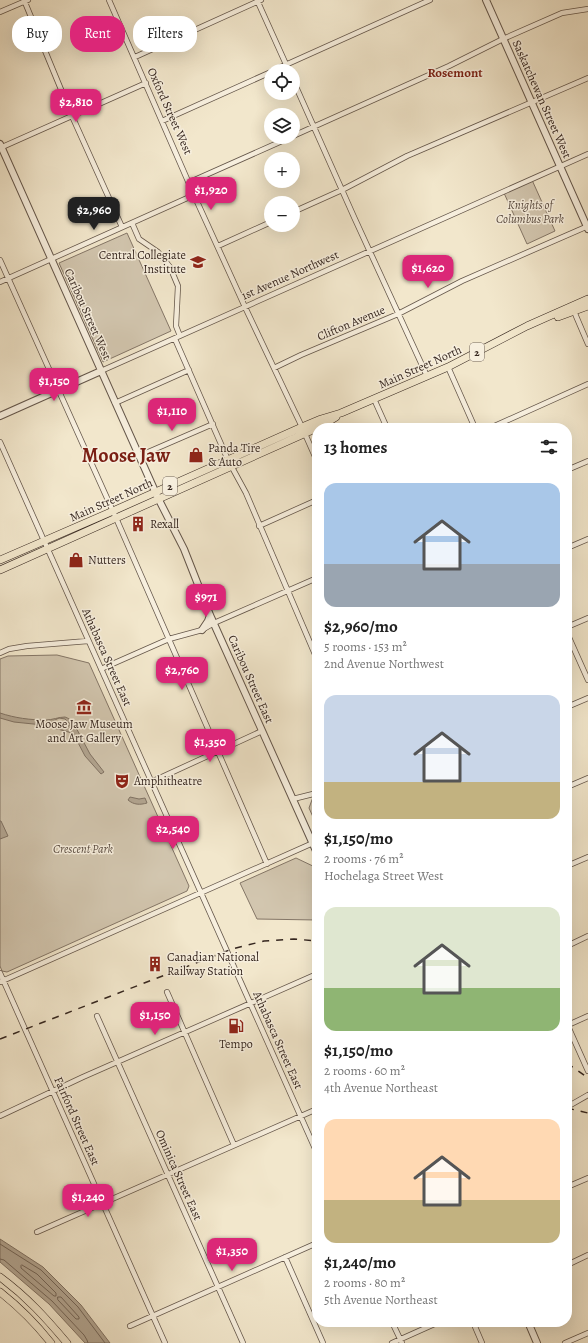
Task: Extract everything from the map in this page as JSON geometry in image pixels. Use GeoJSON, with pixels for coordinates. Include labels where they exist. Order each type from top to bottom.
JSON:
{"type":"FeatureCollection","features":[{"type":"Feature","properties":{"kind":"main road","name":"Main Street North"},"geometry":{"type":"LineString","coordinates":[[315,423],[321,419],[341,413],[448,367],[527,326],[573,308],[588,299]]}},
{"type":"Feature","properties":{"kind":"main road","name":"Main Street North"},"geometry":{"type":"LineString","coordinates":[[573,308],[588,306]]}},
{"type":"Feature","properties":{"kind":"main road","name":"Main Street North"},"geometry":{"type":"LineString","coordinates":[[325,423],[341,413]]}},
{"type":"Feature","properties":{"kind":"main road","name":"Main Street North"},"geometry":{"type":"LineString","coordinates":[[0,570],[48,549],[114,515],[304,430],[312,425]]}},
{"type":"Feature","properties":{"kind":"main road","name":"Main Street North"},"geometry":{"type":"LineString","coordinates":[[304,430],[312,429]]}},
{"type":"Feature","properties":{"kind":"main road","name":"Main Street North"},"geometry":{"type":"LineString","coordinates":[[0,560],[44,541],[114,515]]}},
{"type":"Feature","properties":{"kind":"main road"},"geometry":{"type":"LineString","coordinates":[[0,1277],[20,1292],[46,1318],[67,1343]]}},
{"type":"Feature","properties":{"kind":"main road"},"geometry":{"type":"LineString","coordinates":[[0,1292],[36,1325],[51,1343]]}},
{"type":"Feature","properties":{"kind":"street"},"geometry":{"type":"LineString","coordinates":[[0,12],[26,0],[72,116],[122,227]]}},
{"type":"Feature","properties":{"kind":"street","name":"Oxford Street West"},"geometry":{"type":"LineString","coordinates":[[109,0],[190,182],[194,195],[312,449]]}},
{"type":"Feature","properties":{"kind":"street"},"geometry":{"type":"LineString","coordinates":[[135,57],[259,0],[286,64]]}},
{"type":"Feature","properties":{"kind":"street"},"geometry":{"type":"LineString","coordinates":[[288,64],[430,0]]}},
{"type":"Feature","properties":{"kind":"street","name":"Saskatchewan Street West"},"geometry":{"type":"LineString","coordinates":[[486,0],[588,227]]}},
{"type":"Feature","properties":{"kind":"street"},"geometry":{"type":"LineString","coordinates":[[300,133],[562,13],[588,9]]}},
{"type":"Feature","properties":{"kind":"street"},"geometry":{"type":"LineString","coordinates":[[162,121],[264,75]]}},
{"type":"Feature","properties":{"kind":"street"},"geometry":{"type":"LineString","coordinates":[[300,209],[342,190],[406,156],[588,78]]}},
{"type":"Feature","properties":{"kind":"street"},"geometry":{"type":"LineString","coordinates":[[0,147],[146,83]]}},
{"type":"Feature","properties":{"kind":"street"},"geometry":{"type":"LineString","coordinates":[[300,96],[369,251],[427,376]]}},
{"type":"Feature","properties":{"kind":"street"},"geometry":{"type":"LineString","coordinates":[[190,182],[276,144]]}},
{"type":"Feature","properties":{"kind":"street","name":"Caribou Street West"},"geometry":{"type":"LineString","coordinates":[[0,147],[157,495]]}},
{"type":"Feature","properties":{"kind":"street","name":"1st Avenue Northwest"},"geometry":{"type":"LineString","coordinates":[[0,416],[588,154]]}},
{"type":"Feature","properties":{"kind":"street"},"geometry":{"type":"LineString","coordinates":[[0,282],[194,195]]}},
{"type":"Feature","properties":{"kind":"street"},"geometry":{"type":"LineString","coordinates":[[132,222],[139,239],[158,252],[170,267],[178,286],[176,326],[180,336]]}},
{"type":"Feature","properties":{"kind":"street"},"geometry":{"type":"LineString","coordinates":[[218,246],[264,225]]}},
{"type":"Feature","properties":{"kind":"street","name":"Clifton Avenue"},"geometry":{"type":"LineString","coordinates":[[274,368],[398,314],[462,281],[588,227]]}},
{"type":"Feature","properties":{"kind":"street"},"geometry":{"type":"LineString","coordinates":[[0,260],[169,639],[267,864]]}},
{"type":"Feature","properties":{"kind":"street"},"geometry":{"type":"LineString","coordinates":[[573,308],[588,344]]}},
{"type":"Feature","properties":{"kind":"street"},"geometry":{"type":"LineString","coordinates":[[175,339],[230,463],[246,493],[312,647]]}},
{"type":"Feature","properties":{"kind":"street"},"geometry":{"type":"LineString","coordinates":[[448,367],[473,423]]}},
{"type":"Feature","properties":{"kind":"street"},"geometry":{"type":"LineString","coordinates":[[116,403],[189,370]]}},
{"type":"Feature","properties":{"kind":"street"},"geometry":{"type":"LineString","coordinates":[[501,423],[588,384]]}},
{"type":"Feature","properties":{"kind":"street"},"geometry":{"type":"LineString","coordinates":[[374,399],[385,423]]}},
{"type":"Feature","properties":{"kind":"street"},"geometry":{"type":"LineString","coordinates":[[139,456],[213,424]]}},
{"type":"Feature","properties":{"kind":"street","name":"Athabasca Street East"},"geometry":{"type":"LineString","coordinates":[[0,442],[312,1142]]}},
{"type":"Feature","properties":{"kind":"street"},"geometry":{"type":"LineString","coordinates":[[572,468],[588,461]]}},
{"type":"Feature","properties":{"kind":"street","name":"Caribou Street East"},"geometry":{"type":"LineString","coordinates":[[157,495],[184,549],[210,615],[312,841]]}},
{"type":"Feature","properties":{"kind":"street"},"geometry":{"type":"LineString","coordinates":[[259,526],[312,502]]}},
{"type":"Feature","properties":{"kind":"street"},"geometry":{"type":"LineString","coordinates":[[572,546],[588,539]]}},
{"type":"Feature","properties":{"kind":"street"},"geometry":{"type":"LineString","coordinates":[[101,669],[169,639],[202,630],[214,623],[312,580]]}},
{"type":"Feature","properties":{"kind":"street"},"geometry":{"type":"LineString","coordinates":[[202,630],[210,615]]}},
{"type":"Feature","properties":{"kind":"street"},"geometry":{"type":"LineString","coordinates":[[572,625],[588,618]]}},
{"type":"Feature","properties":{"kind":"street"},"geometry":{"type":"LineString","coordinates":[[0,653],[9,649],[27,646],[88,640]]}},
{"type":"Feature","properties":{"kind":"street"},"geometry":{"type":"LineString","coordinates":[[572,643],[588,680]]}},
{"type":"Feature","properties":{"kind":"street"},"geometry":{"type":"LineString","coordinates":[[572,705],[588,698]]}},
{"type":"Feature","properties":{"kind":"street"},"geometry":{"type":"LineString","coordinates":[[151,782],[262,731]]}},
{"type":"Feature","properties":{"kind":"street"},"geometry":{"type":"LineString","coordinates":[[572,785],[588,778]]}},
{"type":"Feature","properties":{"kind":"street"},"geometry":{"type":"LineString","coordinates":[[293,799],[312,794]]}},
{"type":"Feature","properties":{"kind":"street"},"geometry":{"type":"LineString","coordinates":[[2,981],[312,843]]}},
{"type":"Feature","properties":{"kind":"street"},"geometry":{"type":"LineString","coordinates":[[572,864],[588,857]]}},
{"type":"Feature","properties":{"kind":"street"},"geometry":{"type":"LineString","coordinates":[[572,944],[588,936]]}},
{"type":"Feature","properties":{"kind":"street","name":"Fairford Street East"},"geometry":{"type":"LineString","coordinates":[[0,973],[2,981],[53,1091],[165,1343]]}},
{"type":"Feature","properties":{"kind":"street"},"geometry":{"type":"LineString","coordinates":[[0,1116],[117,1062],[312,976]]}},
{"type":"Feature","properties":{"kind":"street"},"geometry":{"type":"LineString","coordinates":[[167,992],[234,1145]]}},
{"type":"Feature","properties":{"kind":"street","name":"Ominica Street East"},"geometry":{"type":"LineString","coordinates":[[97,1016],[243,1343]]}},
{"type":"Feature","properties":{"kind":"street"},"geometry":{"type":"LineString","coordinates":[[572,1022],[588,1016]]}},
{"type":"Feature","properties":{"kind":"street"},"geometry":{"type":"LineString","coordinates":[[572,1035],[588,1071]]}},
{"type":"Feature","properties":{"kind":"street"},"geometry":{"type":"LineString","coordinates":[[572,1104],[588,1095]]}},
{"type":"Feature","properties":{"kind":"street"},"geometry":{"type":"LineString","coordinates":[[37,1232],[312,1111]]}},
{"type":"Feature","properties":{"kind":"street"},"geometry":{"type":"LineString","coordinates":[[572,1185],[588,1178]]}},
{"type":"Feature","properties":{"kind":"street"},"geometry":{"type":"LineString","coordinates":[[130,1326],[312,1244]]}},
{"type":"Feature","properties":{"kind":"street"},"geometry":{"type":"LineString","coordinates":[[572,1263],[588,1255]]}},
{"type":"Feature","properties":{"kind":"street"},"geometry":{"type":"LineString","coordinates":[[285,1257],[312,1318]]}},
{"type":"Feature","properties":{"kind":"street"},"geometry":{"type":"LineString","coordinates":[[316,1327],[323,1343]]}},
{"type":"Feature","properties":{"kind":"street"},"geometry":{"type":"LineString","coordinates":[[394,1327],[401,1341]]}},
{"type":"Feature","properties":{"kind":"street"},"geometry":{"type":"LineString","coordinates":[[392,1343],[401,1341],[430,1327]]}},
{"type":"Feature","properties":{"kind":"street"},"geometry":{"type":"LineString","coordinates":[[475,1327],[482,1343]]}},
{"type":"Feature","properties":{"kind":"street"},"geometry":{"type":"LineString","coordinates":[[530,1327],[537,1343]]}},
{"type":"Feature","properties":{"kind":"street"},"geometry":{"type":"LineString","coordinates":[[565,1343],[588,1333]]}},
{"type":"Feature","properties":{"kind":"green space","name":"Knights of Columbus Park"},"geometry":{"type":"Polygon","coordinates":[[[532,180],[555,231],[527,244],[504,193],[532,180]]]}},
{"type":"Feature","properties":{"kind":"green space"},"geometry":{"type":"Polygon","coordinates":[[[127,233],[171,331],[103,362],[59,263],[127,233]]]}},
{"type":"Feature","properties":{"kind":"green space","name":"Crescent Park"},"geometry":{"type":"Polygon","coordinates":[[[57,655],[89,663],[189,886],[187,891],[7,972],[2,971],[0,966],[0,659],[8,656],[57,655]]]}},
{"type":"Feature","properties":{"kind":"green space"},"geometry":{"type":"Polygon","coordinates":[[[312,800],[312,815],[309,808],[312,800]]]}},
{"type":"Feature","properties":{"kind":"green space"},"geometry":{"type":"Polygon","coordinates":[[[296,858],[312,866],[312,920],[257,919],[240,883],[296,858]]]}},
{"type":"Feature","properties":{"kind":"water"},"geometry":{"type":"Polygon","coordinates":[[[0,713],[34,720],[48,720],[60,717],[67,718],[73,722],[90,754],[104,772],[101,774],[85,756],[72,733],[43,725],[14,722],[0,718],[0,713]],[[59,718],[53,721],[52,724],[60,727],[69,726],[70,724],[65,719],[59,718]]]}},
{"type":"Feature","properties":{"kind":"water"},"geometry":{"type":"Polygon","coordinates":[[[130,797],[139,799],[145,798],[147,803],[135,804],[128,800],[130,797]]]}},
{"type":"Feature","properties":{"kind":"water"},"geometry":{"type":"Polygon","coordinates":[[[0,821],[8,836],[0,839],[0,821]]]}},
{"type":"Feature","properties":{"kind":"water"},"geometry":{"type":"Polygon","coordinates":[[[0,1239],[43,1267],[81,1305],[110,1343],[85,1343],[49,1304],[0,1262],[0,1239]]]}},
{"type":"Feature","properties":{"kind":"railway"},"geometry":{"type":"LineString","coordinates":[[0,1039],[232,949],[264,941],[294,939],[312,941]]}},
{"type":"Feature","properties":{"kind":"railway"},"geometry":{"type":"LineString","coordinates":[[572,1067],[588,1078]]}},
{"type":"Feature","properties":{"kind":"railway"},"geometry":{"type":"LineString","coordinates":[[572,1109],[588,1113]]}},
{"type":"Feature","properties":{"kind":"place","name":"Central Collegiate Institute"},"geometry":{"type":"Point","coordinates":[198,262]}},
{"type":"Feature","properties":{"kind":"place","name":"Panda Tire & Auto"},"geometry":{"type":"Point","coordinates":[196,455]}},
{"type":"Feature","properties":{"kind":"place","name":"Rexall"},"geometry":{"type":"Point","coordinates":[138,524]}},
{"type":"Feature","properties":{"kind":"place","name":"Nutters"},"geometry":{"type":"Point","coordinates":[76,560]}},
{"type":"Feature","properties":{"kind":"place","name":"Moose Jaw Museum and Art Gallery"},"geometry":{"type":"Point","coordinates":[84,707]}},
{"type":"Feature","properties":{"kind":"place","name":"Amphitheatre"},"geometry":{"type":"Point","coordinates":[122,781]}},
{"type":"Feature","properties":{"kind":"place","name":"Canadian National Railway Station"},"geometry":{"type":"Point","coordinates":[155,964]}},
{"type":"Feature","properties":{"kind":"place","name":"Tempo"},"geometry":{"type":"Point","coordinates":[236,1026]}},
{"type":"Feature","properties":{"kind":"district","name":"Rosemont"},"geometry":{"type":"Point","coordinates":[455,72]}},
{"type":"Feature","properties":{"kind":"district","name":"Moose Jaw"},"geometry":{"type":"Point","coordinates":[126,455]}}]}
